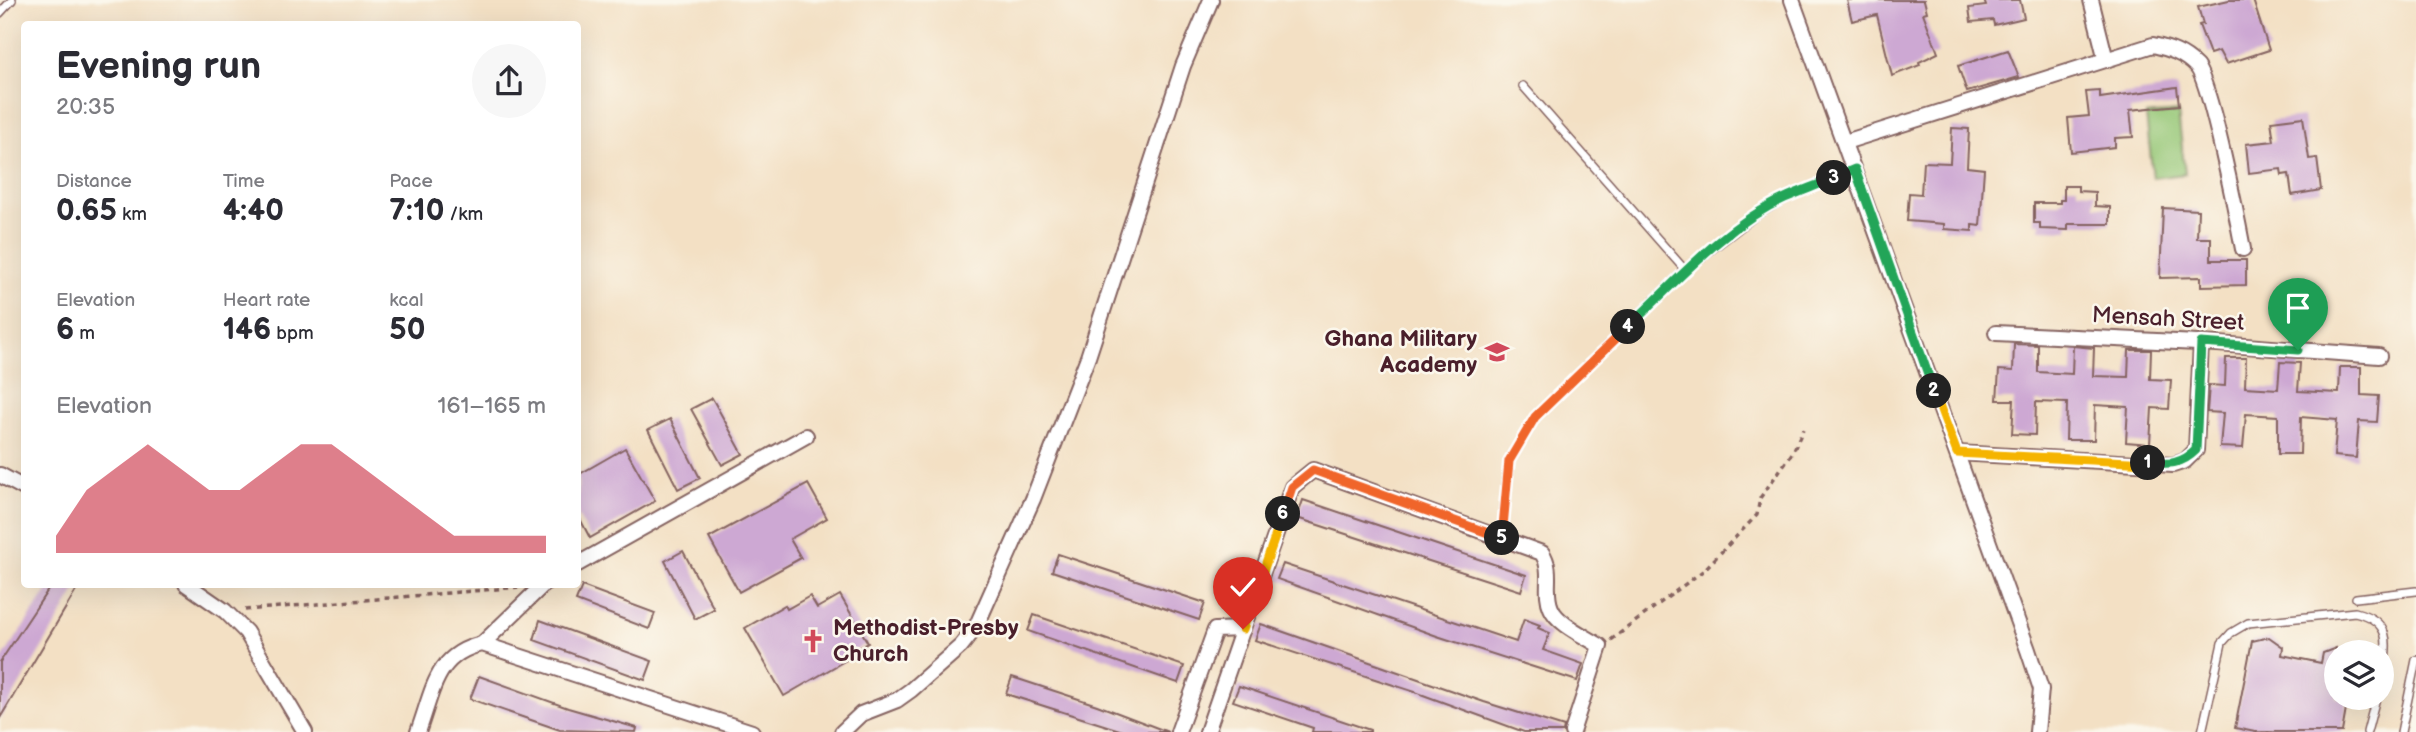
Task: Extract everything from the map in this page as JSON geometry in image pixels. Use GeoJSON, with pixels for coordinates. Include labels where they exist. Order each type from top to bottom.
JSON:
{"type":"FeatureCollection","features":[{"type":"Feature","properties":{"kind":"street"},"geometry":{"type":"LineString","coordinates":[[842,732],[861,714],[897,700],[911,690],[961,646],[976,627],[1033,499],[1088,357],[1183,66],[1211,0]]}},
{"type":"Feature","properties":{"kind":"street"},"geometry":{"type":"LineString","coordinates":[[1792,0],[2041,689],[2037,732]]}},
{"type":"Feature","properties":{"kind":"street"},"geometry":{"type":"LineString","coordinates":[[2091,0],[2106,60]]}},
{"type":"Feature","properties":{"kind":"street"},"geometry":{"type":"LineString","coordinates":[[1845,142],[2153,45],[2177,51],[2198,68],[2232,191],[2243,249]]}},
{"type":"Feature","properties":{"kind":"street","name":"Mensah Street"},"geometry":{"type":"LineString","coordinates":[[1996,333],[2201,343],[2379,356]]}},
{"type":"Feature","properties":{"kind":"street"},"geometry":{"type":"LineString","coordinates":[[1957,453],[2173,465],[2185,461],[2196,450],[2201,343]]}},
{"type":"Feature","properties":{"kind":"street"},"geometry":{"type":"LineString","coordinates":[[581,562],[806,436]]}},
{"type":"Feature","properties":{"kind":"street"},"geometry":{"type":"LineString","coordinates":[[1207,732],[1292,487],[1313,470],[1542,553],[1549,564],[1550,606],[1555,615],[1601,646],[1572,732]]}},
{"type":"Feature","properties":{"kind":"street"},"geometry":{"type":"LineString","coordinates":[[0,475],[21,486]]}},
{"type":"Feature","properties":{"kind":"street"},"geometry":{"type":"LineString","coordinates":[[192,588],[225,611],[246,632],[305,732]]}},
{"type":"Feature","properties":{"kind":"street"},"geometry":{"type":"LineString","coordinates":[[482,644],[540,588]]}},
{"type":"Feature","properties":{"kind":"street"},"geometry":{"type":"LineString","coordinates":[[1178,732],[1215,630],[1243,629]]}},
{"type":"Feature","properties":{"kind":"street"},"geometry":{"type":"LineString","coordinates":[[418,732],[447,659],[464,648],[482,644],[752,732]]}},
{"type":"Feature","properties":{"kind":"lane"},"geometry":{"type":"LineString","coordinates":[[0,13],[12,0]]}},
{"type":"Feature","properties":{"kind":"lane"},"geometry":{"type":"LineString","coordinates":[[1523,86],[1685,270]]}},
{"type":"Feature","properties":{"kind":"lane"},"geometry":{"type":"LineString","coordinates":[[1502,539],[1509,461],[1535,417],[1685,270],[1774,204],[1855,169]]}},
{"type":"Feature","properties":{"kind":"lane"},"geometry":{"type":"LineString","coordinates":[[2356,598],[2416,591]]}},
{"type":"Feature","properties":{"kind":"lane"},"geometry":{"type":"LineString","coordinates":[[2202,732],[2222,643],[2248,623],[2355,612],[2368,615],[2386,634],[2387,640]]}},
{"type":"Feature","properties":{"kind":"lane"},"geometry":{"type":"LineString","coordinates":[[2401,732],[2416,660]]}},
{"type":"Feature","properties":{"kind":"lane"},"geometry":{"type":"LineString","coordinates":[[2367,732],[2373,710]]}},
{"type":"Feature","properties":{"kind":"path"},"geometry":{"type":"LineString","coordinates":[[1601,646],[1670,597],[1736,538],[1757,515],[1760,498],[1793,452],[1803,429]]}},
{"type":"Feature","properties":{"kind":"path"},"geometry":{"type":"LineString","coordinates":[[225,611],[506,588]]}},
{"type":"Feature","properties":{"kind":"green space"},"geometry":{"type":"Polygon","coordinates":[[[2178,112],[2185,174],[2153,178],[2146,115],[2178,112]]]}},
{"type":"Feature","properties":{"kind":"building"},"geometry":{"type":"Polygon","coordinates":[[[1847,0],[1924,0],[1927,12],[1923,13],[1938,53],[1919,62],[1920,65],[1892,76],[1877,15],[1852,21],[1847,0]]]}},
{"type":"Feature","properties":{"kind":"building"},"geometry":{"type":"Polygon","coordinates":[[[1984,0],[2020,0],[2024,18],[1994,25],[1993,20],[1971,22],[1969,8],[1986,6],[1984,0]]]}},
{"type":"Feature","properties":{"kind":"building"},"geometry":{"type":"Polygon","coordinates":[[[2229,0],[2253,0],[2269,50],[2226,64],[2219,51],[2210,54],[2199,25],[2203,24],[2198,7],[2229,0]]]}},
{"type":"Feature","properties":{"kind":"building"},"geometry":{"type":"Polygon","coordinates":[[[2008,50],[2019,77],[1967,92],[1958,66],[2008,50]]]}},
{"type":"Feature","properties":{"kind":"building"},"geometry":{"type":"Polygon","coordinates":[[[2177,87],[2179,105],[2130,110],[2133,137],[2115,138],[2115,147],[2071,152],[2068,118],[2089,116],[2086,92],[2100,91],[2100,98],[2177,87]]]}},
{"type":"Feature","properties":{"kind":"building"},"geometry":{"type":"Polygon","coordinates":[[[2303,117],[2309,159],[2317,158],[2321,190],[2292,195],[2289,174],[2282,175],[2281,169],[2249,173],[2246,144],[2274,141],[2271,121],[2303,117]]]}},
{"type":"Feature","properties":{"kind":"building"},"geometry":{"type":"Polygon","coordinates":[[[1952,128],[1969,129],[1967,167],[1984,169],[1980,226],[1972,225],[1972,231],[1944,229],[1944,224],[1907,221],[1909,193],[1921,194],[1923,162],[1950,163],[1952,128]]]}},
{"type":"Feature","properties":{"kind":"building"},"geometry":{"type":"Polygon","coordinates":[[[2064,186],[2078,186],[2078,191],[2095,192],[2095,206],[2110,207],[2110,224],[2068,224],[2068,230],[2040,229],[2040,223],[2034,223],[2034,203],[2060,203],[2060,200],[2064,200],[2064,186]]]}},
{"type":"Feature","properties":{"kind":"building"},"geometry":{"type":"Polygon","coordinates":[[[2163,208],[2198,210],[2197,238],[2211,238],[2211,260],[2246,260],[2246,285],[2201,286],[2201,277],[2160,278],[2163,208]]]}},
{"type":"Feature","properties":{"kind":"building"},"geometry":{"type":"Polygon","coordinates":[[[2014,344],[2038,345],[2038,372],[2072,374],[2073,346],[2094,348],[2093,376],[2128,377],[2129,350],[2151,350],[2150,379],[2171,380],[2169,409],[2152,408],[2150,444],[2126,442],[2128,407],[2095,405],[2094,440],[2066,440],[2067,403],[2036,402],[2035,435],[2012,434],[2014,400],[1997,400],[1999,370],[2013,371],[2014,344]]]}},
{"type":"Feature","properties":{"kind":"building"},"geometry":{"type":"Polygon","coordinates":[[[2226,358],[2246,358],[2245,387],[2278,389],[2280,362],[2300,363],[2298,391],[2339,393],[2340,367],[2361,367],[2361,395],[2379,396],[2377,422],[2359,421],[2356,458],[2334,456],[2337,420],[2301,417],[2300,454],[2278,454],[2278,416],[2246,414],[2243,448],[2220,447],[2223,413],[2207,412],[2209,385],[2225,386],[2226,358]]]}},
{"type":"Feature","properties":{"kind":"building"},"geometry":{"type":"Polygon","coordinates":[[[712,398],[743,454],[722,465],[691,409],[712,398]]]}},
{"type":"Feature","properties":{"kind":"building"},"geometry":{"type":"Polygon","coordinates":[[[670,419],[700,478],[678,489],[648,430],[670,419]]]}},
{"type":"Feature","properties":{"kind":"building"},"geometry":{"type":"Polygon","coordinates":[[[625,448],[655,501],[590,538],[581,521],[581,473],[625,448]]]}},
{"type":"Feature","properties":{"kind":"building"},"geometry":{"type":"Polygon","coordinates":[[[808,484],[827,518],[790,539],[801,558],[739,592],[709,538],[808,484]]]}},
{"type":"Feature","properties":{"kind":"building"},"geometry":{"type":"Polygon","coordinates":[[[1303,500],[1526,575],[1521,591],[1297,518],[1303,500]]]}},
{"type":"Feature","properties":{"kind":"building"},"geometry":{"type":"Polygon","coordinates":[[[683,551],[714,609],[695,619],[665,561],[683,551]]]}},
{"type":"Feature","properties":{"kind":"building"},"geometry":{"type":"Polygon","coordinates":[[[1058,554],[1205,603],[1199,620],[1052,571],[1058,554]]]}},
{"type":"Feature","properties":{"kind":"building"},"geometry":{"type":"Polygon","coordinates":[[[1283,564],[1516,642],[1524,619],[1540,625],[1538,628],[1550,633],[1543,650],[1583,664],[1577,681],[1437,636],[1277,579],[1283,564]]]}},
{"type":"Feature","properties":{"kind":"building"},"geometry":{"type":"Polygon","coordinates":[[[582,586],[655,613],[649,629],[576,601],[582,586]]]}},
{"type":"Feature","properties":{"kind":"building"},"geometry":{"type":"Polygon","coordinates":[[[49,588],[78,588],[0,718],[0,662],[49,588]]]}},
{"type":"Feature","properties":{"kind":"building"},"geometry":{"type":"Polygon","coordinates":[[[840,595],[868,643],[851,653],[853,656],[784,696],[745,628],[785,605],[787,609],[810,596],[817,608],[840,595]]]}},
{"type":"Feature","properties":{"kind":"building"},"geometry":{"type":"Polygon","coordinates":[[[1034,615],[1184,666],[1178,683],[1028,631],[1034,615]]]}},
{"type":"Feature","properties":{"kind":"building"},"geometry":{"type":"Polygon","coordinates":[[[540,620],[652,661],[645,680],[534,640],[540,620]]]}},
{"type":"Feature","properties":{"kind":"building"},"geometry":{"type":"Polygon","coordinates":[[[1261,624],[1564,727],[1563,732],[1524,732],[1415,692],[1255,640],[1261,624]]]}},
{"type":"Feature","properties":{"kind":"building"},"geometry":{"type":"Polygon","coordinates":[[[2269,637],[2283,647],[2282,655],[2321,663],[2324,653],[2324,710],[2346,710],[2342,732],[2255,732],[2235,728],[2252,641],[2269,637]]]}},
{"type":"Feature","properties":{"kind":"building"},"geometry":{"type":"Polygon","coordinates":[[[479,676],[568,708],[637,728],[636,732],[560,730],[470,699],[479,676]]]}},
{"type":"Feature","properties":{"kind":"building"},"geometry":{"type":"Polygon","coordinates":[[[1012,677],[1168,732],[1126,732],[1006,694],[1012,677]]]}},
{"type":"Feature","properties":{"kind":"building"},"geometry":{"type":"Polygon","coordinates":[[[1239,686],[1370,732],[1312,732],[1313,728],[1233,701],[1239,686]]]}},
{"type":"Feature","properties":{"kind":"place","name":"Ghana Military Academy"},"geometry":{"type":"Point","coordinates":[1497,352]}},
{"type":"Feature","properties":{"kind":"place","name":"Methodist-Presby Church"},"geometry":{"type":"Point","coordinates":[813,641]}},
{"type":"Feature","properties":{"kind":"route"},"geometry":{"type":"LineString","coordinates":[[1243,629],[1292,487],[1304,475],[1313,470],[1502,539],[1509,461],[1535,417],[1685,270],[1755,216],[1784,199],[1855,169],[1957,453],[2173,465],[2185,461],[2196,450],[2201,343],[2298,350]]}}]}
